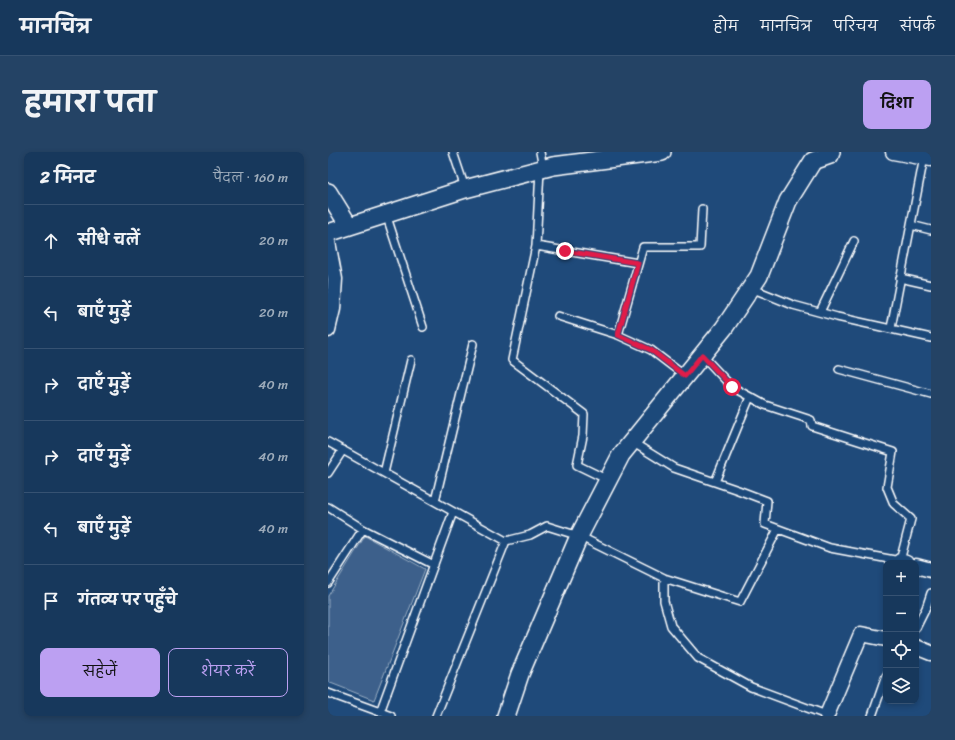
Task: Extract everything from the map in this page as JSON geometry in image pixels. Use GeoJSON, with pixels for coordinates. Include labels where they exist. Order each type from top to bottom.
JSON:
{"type":"FeatureCollection","features":[{"type":"Feature","properties":{"kind":"street"},"geometry":{"type":"LineString","coordinates":[[328,233],[465,189],[553,166],[662,152]]}},
{"type":"Feature","properties":{"kind":"street"},"geometry":{"type":"LineString","coordinates":[[506,716],[520,674],[579,536],[621,455],[724,328],[760,276],[788,201],[813,161],[830,155],[831,152]]}},
{"type":"Feature","properties":{"kind":"street"},"geometry":{"type":"LineString","coordinates":[[893,152],[908,153],[927,158]]}},
{"type":"Feature","properties":{"kind":"street"},"geometry":{"type":"LineString","coordinates":[[328,192],[348,226]]}},
{"type":"Feature","properties":{"kind":"street"},"geometry":{"type":"LineString","coordinates":[[328,242],[335,279],[333,308],[328,330]]}},
{"type":"Feature","properties":{"kind":"street"},"geometry":{"type":"LineString","coordinates":[[919,567],[931,570]]}},
{"type":"Feature","properties":{"kind":"street"},"geometry":{"type":"LineString","coordinates":[[828,715],[861,634],[883,638]]}},
{"type":"Feature","properties":{"kind":"street"},"geometry":{"type":"LineString","coordinates":[[919,648],[931,653]]}},
{"type":"Feature","properties":{"kind":"lane"},"geometry":{"type":"LineString","coordinates":[[453,152],[465,189]]}},
{"type":"Feature","properties":{"kind":"lane"},"geometry":{"type":"LineString","coordinates":[[540,152],[541,169],[536,246],[512,360],[584,414],[583,436],[578,465],[608,480]]}},
{"type":"Feature","properties":{"kind":"lane"},"geometry":{"type":"LineString","coordinates":[[890,328],[927,158]]}},
{"type":"Feature","properties":{"kind":"lane"},"geometry":{"type":"LineString","coordinates":[[618,335],[643,247],[700,247],[702,209]]}},
{"type":"Feature","properties":{"kind":"lane"},"geometry":{"type":"LineString","coordinates":[[386,214],[422,327]]}},
{"type":"Feature","properties":{"kind":"lane"},"geometry":{"type":"LineString","coordinates":[[911,226],[931,230]]}},
{"type":"Feature","properties":{"kind":"lane"},"geometry":{"type":"LineString","coordinates":[[820,312],[854,241]]}},
{"type":"Feature","properties":{"kind":"lane"},"geometry":{"type":"LineString","coordinates":[[536,246],[638,263]]}},
{"type":"Feature","properties":{"kind":"lane"},"geometry":{"type":"LineString","coordinates":[[900,278],[931,286]]}},
{"type":"Feature","properties":{"kind":"lane"},"geometry":{"type":"LineString","coordinates":[[751,288],[792,305],[931,338]]}},
{"type":"Feature","properties":{"kind":"lane"},"geometry":{"type":"LineString","coordinates":[[558,316],[618,335],[651,350],[685,376]]}},
{"type":"Feature","properties":{"kind":"lane"},"geometry":{"type":"LineString","coordinates":[[435,501],[473,344]]}},
{"type":"Feature","properties":{"kind":"lane"},"geometry":{"type":"LineString","coordinates":[[702,355],[732,387],[765,405],[811,420],[812,426],[893,452],[887,487],[894,504],[911,519],[903,560]]}},
{"type":"Feature","properties":{"kind":"lane"},"geometry":{"type":"LineString","coordinates":[[384,473],[411,360]]}},
{"type":"Feature","properties":{"kind":"lane"},"geometry":{"type":"LineString","coordinates":[[838,369],[931,394]]}},
{"type":"Feature","properties":{"kind":"lane"},"geometry":{"type":"LineString","coordinates":[[714,482],[750,397]]}},
{"type":"Feature","properties":{"kind":"lane"},"geometry":{"type":"LineString","coordinates":[[328,442],[506,541],[530,535],[547,526],[579,536],[664,578],[740,602],[778,529]]}},
{"type":"Feature","properties":{"kind":"lane"},"geometry":{"type":"LineString","coordinates":[[632,442],[674,468],[767,501],[765,524],[830,548],[893,560]]}},
{"type":"Feature","properties":{"kind":"lane"},"geometry":{"type":"LineString","coordinates":[[328,473],[343,450]]}},
{"type":"Feature","properties":{"kind":"lane"},"geometry":{"type":"LineString","coordinates":[[328,507],[363,529],[434,566]]}},
{"type":"Feature","properties":{"kind":"lane"},"geometry":{"type":"LineString","coordinates":[[380,712],[453,512]]}},
{"type":"Feature","properties":{"kind":"lane"},"geometry":{"type":"LineString","coordinates":[[328,583],[363,529]]}},
{"type":"Feature","properties":{"kind":"lane"},"geometry":{"type":"LineString","coordinates":[[438,716],[506,541]]}},
{"type":"Feature","properties":{"kind":"lane"},"geometry":{"type":"LineString","coordinates":[[664,578],[664,601],[671,626],[698,658],[751,687],[828,715]]}},
{"type":"Feature","properties":{"kind":"lane"},"geometry":{"type":"LineString","coordinates":[[919,622],[931,593]]}},
{"type":"Feature","properties":{"kind":"lane"},"geometry":{"type":"LineString","coordinates":[[872,716],[883,685]]}},
{"type":"Feature","properties":{"kind":"lane"},"geometry":{"type":"LineString","coordinates":[[328,693],[391,716]]}},
{"type":"Feature","properties":{"kind":"shaded area"},"geometry":{"type":"Polygon","coordinates":[[[365,536],[425,569],[374,700],[328,682],[328,596],[365,536]]]}},
{"type":"Feature","properties":{"kind":"route"},"geometry":{"type":"LineString","coordinates":[[565,251],[638,263],[618,335],[651,350],[685,376],[702,355],[732,387]]}}]}
